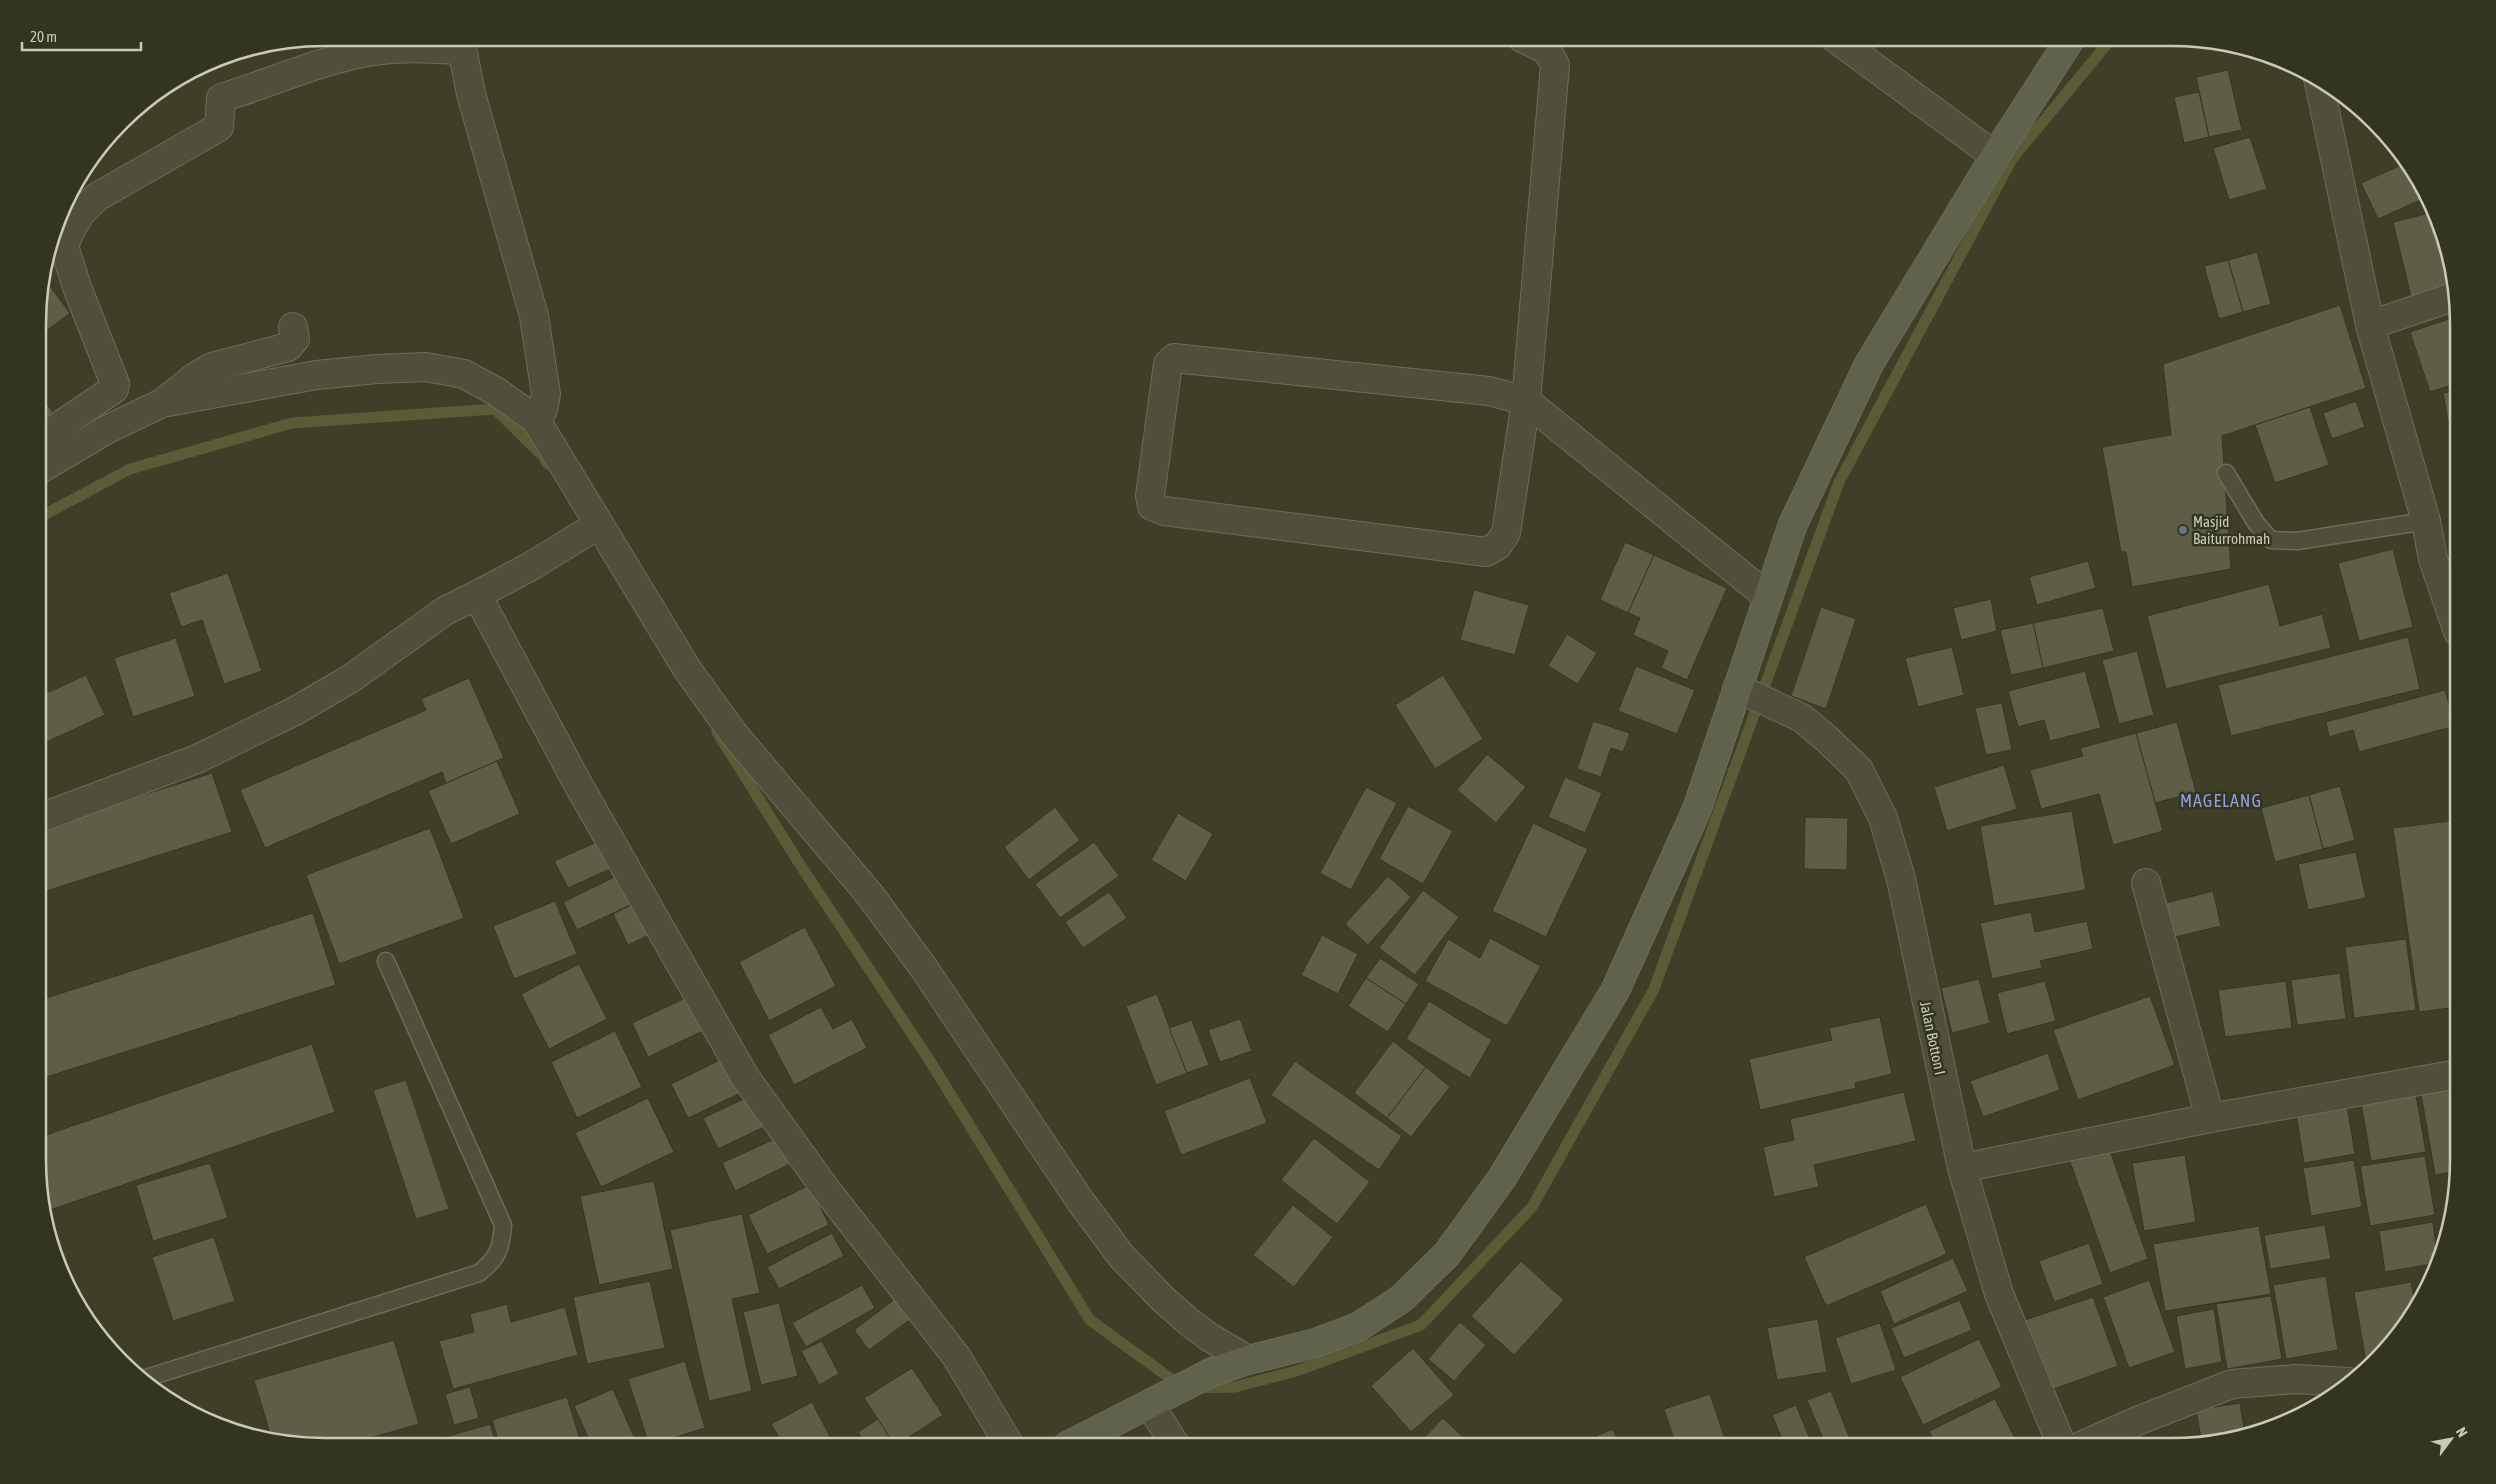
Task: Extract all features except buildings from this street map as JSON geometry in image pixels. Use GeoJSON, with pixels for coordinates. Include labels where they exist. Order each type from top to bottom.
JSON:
{"type":"FeatureCollection","features":[{"type":"Feature","properties":{"kind":"main road"},"geometry":{"type":"LineString","coordinates":[[1083,1438],[1212,1372],[1248,1360],[1315,1343],[1358,1327],[1401,1300],[1453,1247],[1502,1178],[1615,991],[1697,809],[1746,692],[1767,596],[1793,524],[1869,364],[1995,156],[2066,46]]}},
{"type":"Feature","properties":{"kind":"street"},"geometry":{"type":"LineString","coordinates":[[46,435],[114,389],[115,384],[77,287],[64,246],[72,227],[81,213],[97,196],[219,127],[221,98],[303,70],[367,52],[429,46]]}},
{"type":"Feature","properties":{"kind":"street"},"geometry":{"type":"LineString","coordinates":[[460,46],[470,94],[534,316],[546,394],[542,410],[536,420]]}},
{"type":"Feature","properties":{"kind":"street"},"geometry":{"type":"LineString","coordinates":[[1539,46],[1547,50],[1555,65],[1526,401],[1506,533],[1498,545],[1486,552],[1164,510],[1152,506],[1150,496],[1168,364],[1174,358],[1489,390],[1526,401],[1767,596]]}},
{"type":"Feature","properties":{"kind":"street"},"geometry":{"type":"LineString","coordinates":[[1846,46],[1995,156]]}},
{"type":"Feature","properties":{"kind":"street"},"geometry":{"type":"LineString","coordinates":[[2320,90],[2370,324],[2426,521],[2434,559],[2450,593]]}},
{"type":"Feature","properties":{"kind":"street"},"geometry":{"type":"LineString","coordinates":[[2370,324],[2448,299]]}},
{"type":"Feature","properties":{"kind":"street"},"geometry":{"type":"LineString","coordinates":[[46,465],[106,430],[162,403],[195,377],[212,367],[288,347],[295,339],[293,327]]}},
{"type":"Feature","properties":{"kind":"street"},"geometry":{"type":"LineString","coordinates":[[162,403],[317,375],[377,369],[426,367],[464,374],[498,392],[536,420],[590,530],[733,733],[870,895],[922,967],[1081,1202],[1122,1257],[1164,1300],[1189,1322],[1209,1337],[1248,1360]]}},
{"type":"Feature","properties":{"kind":"street"},"geometry":{"type":"LineString","coordinates":[[46,816],[197,758],[295,711],[350,679],[445,611],[477,596],[533,565],[590,530]]}},
{"type":"Feature","properties":{"kind":"street"},"geometry":{"type":"LineString","coordinates":[[477,596],[580,786],[746,1077],[819,1181],[956,1356],[1005,1438]]}},
{"type":"Feature","properties":{"kind":"street","name":"Jalan Botton I"},"geometry":{"type":"LineString","coordinates":[[1746,692],[1802,718],[1859,770],[1884,818],[1901,879],[1962,1168],[1999,1294],[2059,1438]]}},
{"type":"Feature","properties":{"kind":"street"},"geometry":{"type":"LineString","coordinates":[[2146,884],[2210,1118]]}},
{"type":"Feature","properties":{"kind":"street"},"geometry":{"type":"LineString","coordinates":[[1962,1168],[2210,1118],[2450,1075]]}},
{"type":"Feature","properties":{"kind":"street"},"geometry":{"type":"LineString","coordinates":[[2099,1438],[2232,1384],[2296,1379],[2339,1381]]}},
{"type":"Feature","properties":{"kind":"street"},"geometry":{"type":"LineString","coordinates":[[1150,1405],[1171,1438]]}},
{"type":"Feature","properties":{"kind":"lane"},"geometry":{"type":"LineString","coordinates":[[2226,473],[2256,523],[2271,540],[2297,542],[2426,521]]}},
{"type":"Feature","properties":{"kind":"lane"},"geometry":{"type":"LineString","coordinates":[[151,1377],[478,1273],[492,1263],[502,1245],[502,1224],[386,961]]}},
{"type":"Feature","properties":{"kind":"waterway"},"geometry":{"type":"LineString","coordinates":[[1196,1388],[1235,1387],[1296,1371],[1421,1325],[1532,1207],[1654,989],[1839,482],[2012,159],[2105,46]]}},
{"type":"Feature","properties":{"kind":"waterway"},"geometry":{"type":"LineString","coordinates":[[46,514],[130,469],[292,423],[495,409],[543,456],[548,464]]}},
{"type":"Feature","properties":{"kind":"waterway"},"geometry":{"type":"LineString","coordinates":[[717,732],[799,863],[928,1058],[1090,1320],[1181,1386]]}},
{"type":"Feature","properties":{"kind":"place","name":"Masjid Baiturrohmah"},"geometry":{"type":"Point","coordinates":[2183,530]}},
{"type":"Feature","properties":{"kind":"district","name":"MAGELANG"},"geometry":{"type":"Point","coordinates":[2221,800]}}]}
